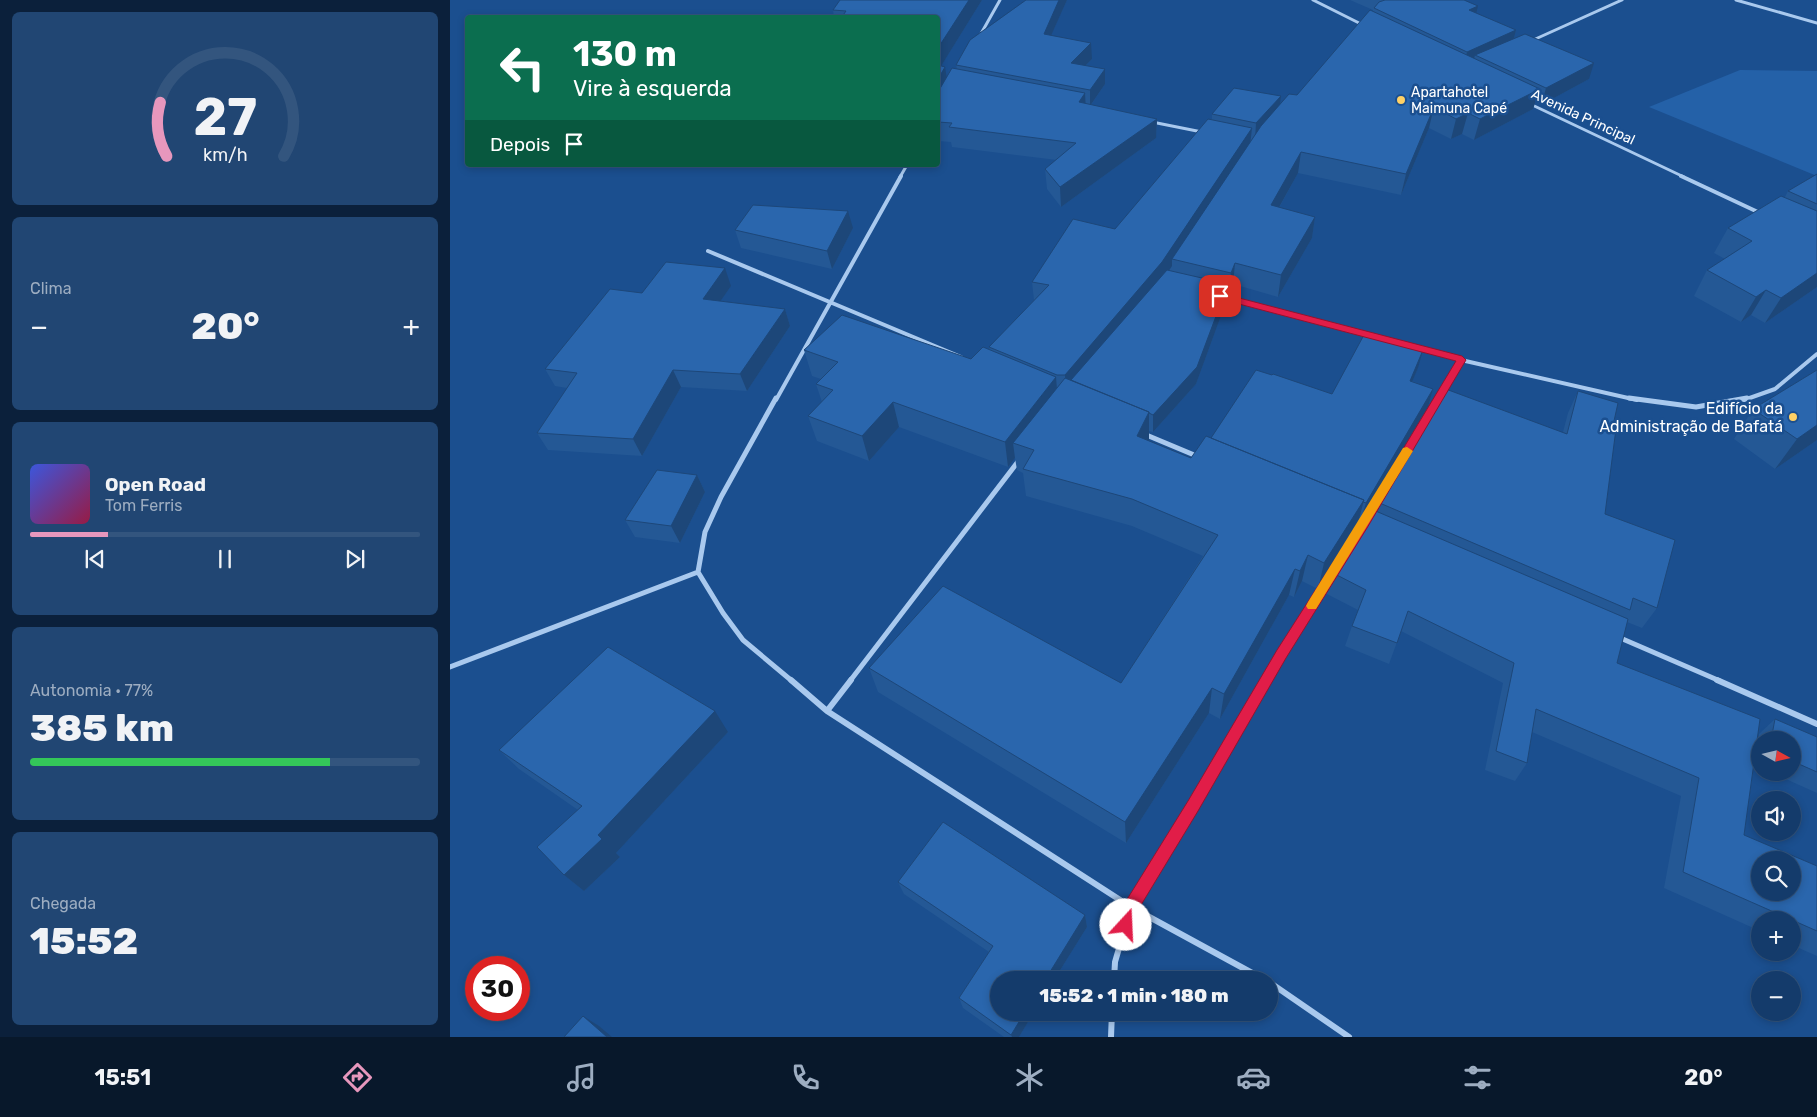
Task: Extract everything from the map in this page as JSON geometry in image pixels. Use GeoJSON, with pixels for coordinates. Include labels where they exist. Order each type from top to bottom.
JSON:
{"type":"FeatureCollection","features":[{"type":"Feature","properties":{"kind":"street"},"geometry":{"type":"LineString","coordinates":[[976,42],[1000,0]]}},
{"type":"Feature","properties":{"kind":"street"},"geometry":{"type":"LineString","coordinates":[[1313,0],[1370,28]]}},
{"type":"Feature","properties":{"kind":"street"},"geometry":{"type":"LineString","coordinates":[[1524,44],[1622,0]]}},
{"type":"Feature","properties":{"kind":"street"},"geometry":{"type":"LineString","coordinates":[[1736,0],[1817,23]]}},
{"type":"Feature","properties":{"kind":"street"},"geometry":{"type":"LineString","coordinates":[[1355,32],[1361,24]]}},
{"type":"Feature","properties":{"kind":"street","name":"Avenida Principal"},"geometry":{"type":"LineString","coordinates":[[1524,101],[1764,215]]}},
{"type":"Feature","properties":{"kind":"street"},"geometry":{"type":"LineString","coordinates":[[1151,122],[1209,134]]}},
{"type":"Feature","properties":{"kind":"street"},"geometry":{"type":"LineString","coordinates":[[906,167],[721,498],[705,532],[698,572],[723,613],[743,640],[827,710],[1131,907],[1248,971]]}},
{"type":"Feature","properties":{"kind":"street"},"geometry":{"type":"LineString","coordinates":[[708,251],[832,301],[966,359]]}},
{"type":"Feature","properties":{"kind":"street"},"geometry":{"type":"LineString","coordinates":[[1210,294],[1462,360],[1631,399],[1696,406],[1740,400],[1775,389],[1817,354]]}},
{"type":"Feature","properties":{"kind":"street"},"geometry":{"type":"LineString","coordinates":[[1437,401],[1462,360]]}},
{"type":"Feature","properties":{"kind":"street"},"geometry":{"type":"LineString","coordinates":[[1137,431],[1209,461]]}},
{"type":"Feature","properties":{"kind":"street"},"geometry":{"type":"LineString","coordinates":[[827,710],[1023,455]]}},
{"type":"Feature","properties":{"kind":"street"},"geometry":{"type":"LineString","coordinates":[[1114,971],[1114,962],[1131,907],[1193,806],[1281,654],[1338,565]]}},
{"type":"Feature","properties":{"kind":"street"},"geometry":{"type":"LineString","coordinates":[[450,667],[698,572]]}},
{"type":"Feature","properties":{"kind":"street"},"geometry":{"type":"LineString","coordinates":[[1608,632],[1817,724]]}},
{"type":"Feature","properties":{"kind":"street"},"geometry":{"type":"LineString","coordinates":[[1278,988],[1349,1037]]}},
{"type":"Feature","properties":{"kind":"street"},"geometry":{"type":"LineString","coordinates":[[1111,1037],[1112,1021]]}},
{"type":"Feature","properties":{"kind":"shaded area"},"geometry":{"type":"Polygon","coordinates":[[[1740,70],[1817,71],[1817,176],[1649,107],[1740,70]]]}},
{"type":"Feature","properties":{"kind":"building"},"geometry":{"type":"Polygon","coordinates":[[[840,0],[969,0],[940,45],[940,15],[843,15],[846,11],[833,10],[840,0]]]}},
{"type":"Feature","properties":{"kind":"building"},"geometry":{"type":"Polygon","coordinates":[[[1026,0],[1059,0],[1044,34],[1091,43],[1071,63],[1105,69],[1090,90],[956,65],[970,40],[1026,0]]]}},
{"type":"Feature","properties":{"kind":"building"},"geometry":{"type":"Polygon","coordinates":[[[1385,0],[1464,0],[1478,6],[1469,10],[1516,30],[1467,52],[1374,8],[1379,2],[1385,0]]]}},
{"type":"Feature","properties":{"kind":"building"},"geometry":{"type":"Polygon","coordinates":[[[1370,10],[1540,89],[1480,119],[1468,113],[1456,119],[1434,107],[1406,174],[1301,152],[1271,205],[1315,217],[1281,275],[1235,263],[1231,273],[1172,259],[1261,126],[1289,94],[1297,95],[1370,10]]]}},
{"type":"Feature","properties":{"kind":"building"},"geometry":{"type":"Polygon","coordinates":[[[1525,34],[1594,63],[1546,88],[1475,55],[1525,34]]]}},
{"type":"Feature","properties":{"kind":"building"},"geometry":{"type":"Polygon","coordinates":[[[940,66],[945,67],[940,76],[940,66]]]}},
{"type":"Feature","properties":{"kind":"building"},"geometry":{"type":"Polygon","coordinates":[[[952,68],[1085,93],[1079,102],[1157,119],[1060,187],[1045,169],[1076,143],[949,127],[952,123],[940,122],[940,89],[952,68]]]}},
{"type":"Feature","properties":{"kind":"building"},"geometry":{"type":"Polygon","coordinates":[[[1234,88],[1281,96],[1256,123],[1212,114],[1234,88]]]}},
{"type":"Feature","properties":{"kind":"building"},"geometry":{"type":"Polygon","coordinates":[[[1208,119],[1252,128],[1162,262],[1065,375],[1057,375],[989,347],[1049,285],[1032,282],[1073,219],[1115,229],[1208,119]]]}},
{"type":"Feature","properties":{"kind":"building"},"geometry":{"type":"Polygon","coordinates":[[[1817,174],[1817,204],[1788,191],[1817,174]]]}},
{"type":"Feature","properties":{"kind":"building"},"geometry":{"type":"Polygon","coordinates":[[[1781,196],[1817,211],[1817,273],[1781,298],[1766,290],[1756,297],[1707,270],[1752,241],[1728,228],[1781,196]]]}},
{"type":"Feature","properties":{"kind":"building"},"geometry":{"type":"Polygon","coordinates":[[[753,205],[848,211],[827,251],[735,230],[753,205]]]}},
{"type":"Feature","properties":{"kind":"building"},"geometry":{"type":"Polygon","coordinates":[[[666,262],[725,268],[703,299],[785,309],[740,374],[673,370],[633,439],[537,433],[577,373],[545,369],[610,289],[642,293],[666,262]]]}},
{"type":"Feature","properties":{"kind":"building"},"geometry":{"type":"Polygon","coordinates":[[[1167,270],[1228,284],[1197,367],[1153,415],[1071,380],[1167,270]]]}},
{"type":"Feature","properties":{"kind":"building"},"geometry":{"type":"Polygon","coordinates":[[[842,315],[971,359],[983,347],[1056,377],[1005,442],[893,402],[862,436],[808,416],[833,390],[816,384],[838,362],[804,350],[842,315]]]}},
{"type":"Feature","properties":{"kind":"building"},"geometry":{"type":"Polygon","coordinates":[[[1365,333],[1423,350],[1410,381],[1433,389],[1366,503],[1363,502],[1364,500],[1211,438],[1256,370],[1332,394],[1365,333]]]}},
{"type":"Feature","properties":{"kind":"building"},"geometry":{"type":"Polygon","coordinates":[[[1817,370],[1817,425],[1797,439],[1753,409],[1817,370]]]}},
{"type":"Feature","properties":{"kind":"building"},"geometry":{"type":"Polygon","coordinates":[[[1065,378],[1149,412],[1137,436],[1191,458],[1206,436],[1364,500],[1324,563],[1308,555],[1300,571],[1295,569],[1224,694],[1212,688],[1125,822],[869,668],[943,586],[1121,683],[1218,535],[1132,499],[1023,469],[1034,450],[1013,443],[1065,378]]]}},
{"type":"Feature","properties":{"kind":"building"},"geometry":{"type":"Polygon","coordinates":[[[1443,388],[1567,434],[1578,391],[1618,403],[1614,421],[1617,421],[1605,514],[1675,540],[1657,608],[1633,598],[1630,610],[1375,501],[1443,388]]]}},
{"type":"Feature","properties":{"kind":"building"},"geometry":{"type":"Polygon","coordinates":[[[657,470],[697,475],[671,526],[625,520],[657,470]]]}},
{"type":"Feature","properties":{"kind":"building"},"geometry":{"type":"Polygon","coordinates":[[[1371,509],[1628,619],[1617,663],[1760,719],[1758,731],[1751,731],[1751,781],[1744,835],[1751,838],[1751,841],[1758,841],[1782,851],[1751,851],[1751,901],[1801,901],[1801,859],[1817,866],[1817,931],[1801,924],[1801,911],[1772,911],[1683,872],[1699,778],[1536,709],[1527,763],[1496,751],[1514,663],[1408,611],[1397,643],[1352,626],[1366,590],[1331,572],[1371,509]]]}},
{"type":"Feature","properties":{"kind":"building"},"geometry":{"type":"Polygon","coordinates":[[[608,647],[715,711],[598,835],[602,839],[564,875],[537,847],[582,806],[499,750],[608,647]]]}},
{"type":"Feature","properties":{"kind":"building"},"geometry":{"type":"Polygon","coordinates":[[[1775,719],[1817,737],[1817,772],[1801,765],[1801,731],[1773,731],[1775,719]]]}},
{"type":"Feature","properties":{"kind":"building"},"geometry":{"type":"Polygon","coordinates":[[[943,822],[1085,915],[1051,971],[990,971],[990,1020],[959,998],[993,946],[898,882],[943,822]]]}},
{"type":"Feature","properties":{"kind":"building"},"geometry":{"type":"Polygon","coordinates":[[[583,1016],[607,1037],[564,1037],[583,1016]]]}},
{"type":"Feature","properties":{"kind":"building"},"geometry":{"type":"Polygon","coordinates":[[[991,1021],[1020,1021],[1011,1035],[991,1021]]]}},
{"type":"Feature","properties":{"kind":"slow traffic"},"geometry":{"type":"LineString","coordinates":[[1312,606],[1407,451]]}},
{"type":"Feature","properties":{"kind":"place","name":"Apartahotel Maimuna Capé"},"geometry":{"type":"Point","coordinates":[1401,100]}},
{"type":"Feature","properties":{"kind":"place","name":"Edifício da Administração de Bafatá"},"geometry":{"type":"Point","coordinates":[1793,417]}},
{"type":"Feature","properties":{"kind":"route"},"geometry":{"type":"LineString","coordinates":[[1126,925],[1131,907],[1193,806],[1281,654],[1363,525],[1462,360],[1220,296]]}}]}
